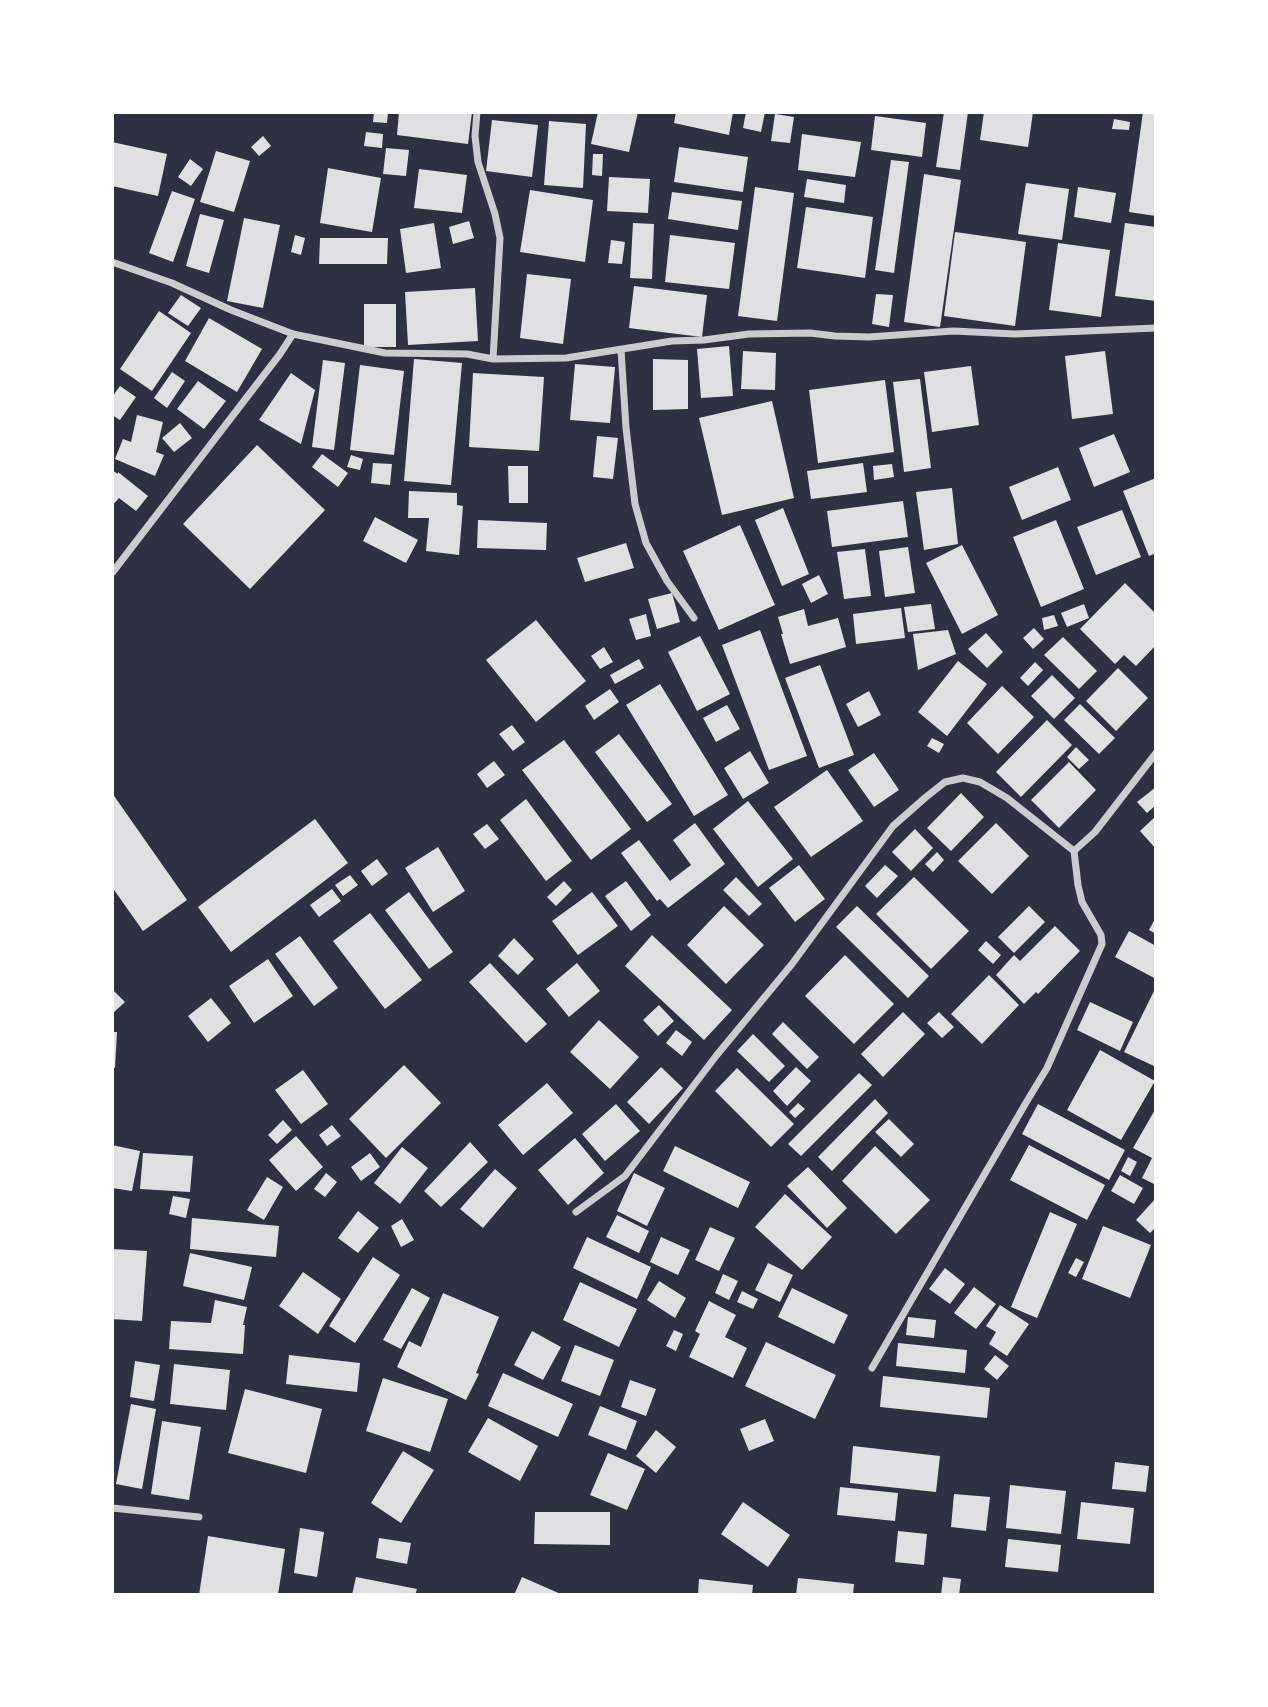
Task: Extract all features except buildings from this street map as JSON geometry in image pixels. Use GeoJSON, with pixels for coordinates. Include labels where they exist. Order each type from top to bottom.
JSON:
{"type":"FeatureCollection","features":[{"type":"Feature","properties":{"kind":"street"},"geometry":{"type":"LineString","coordinates":[[477,112],[475,136],[478,162],[500,238],[493,359]]}},
{"type":"Feature","properties":{"kind":"street"},"geometry":{"type":"LineString","coordinates":[[112,262],[172,282],[231,310],[293,334],[385,354],[467,354],[493,359],[566,358],[672,341],[749,334],[810,333],[869,337],[953,331],[1015,334],[1156,328]]}},
{"type":"Feature","properties":{"kind":"street"},"geometry":{"type":"LineString","coordinates":[[112,573],[293,334]]}},
{"type":"Feature","properties":{"kind":"street"},"geometry":{"type":"LineString","coordinates":[[621,350],[635,504],[646,543],[667,581],[694,618]]}},
{"type":"Feature","properties":{"kind":"street"},"geometry":{"type":"LineString","coordinates":[[1074,851],[1095,832],[1156,754]]}},
{"type":"Feature","properties":{"kind":"street"},"geometry":{"type":"LineString","coordinates":[[576,1212],[625,1175],[716,1056],[792,964],[893,826],[945,782],[963,778],[980,782],[1007,798],[1074,851],[1082,902],[1101,935],[1102,944],[1047,1069],[872,1368]]}},
{"type":"Feature","properties":{"kind":"street"},"geometry":{"type":"LineString","coordinates":[[112,1508],[199,1517]]}}]}
